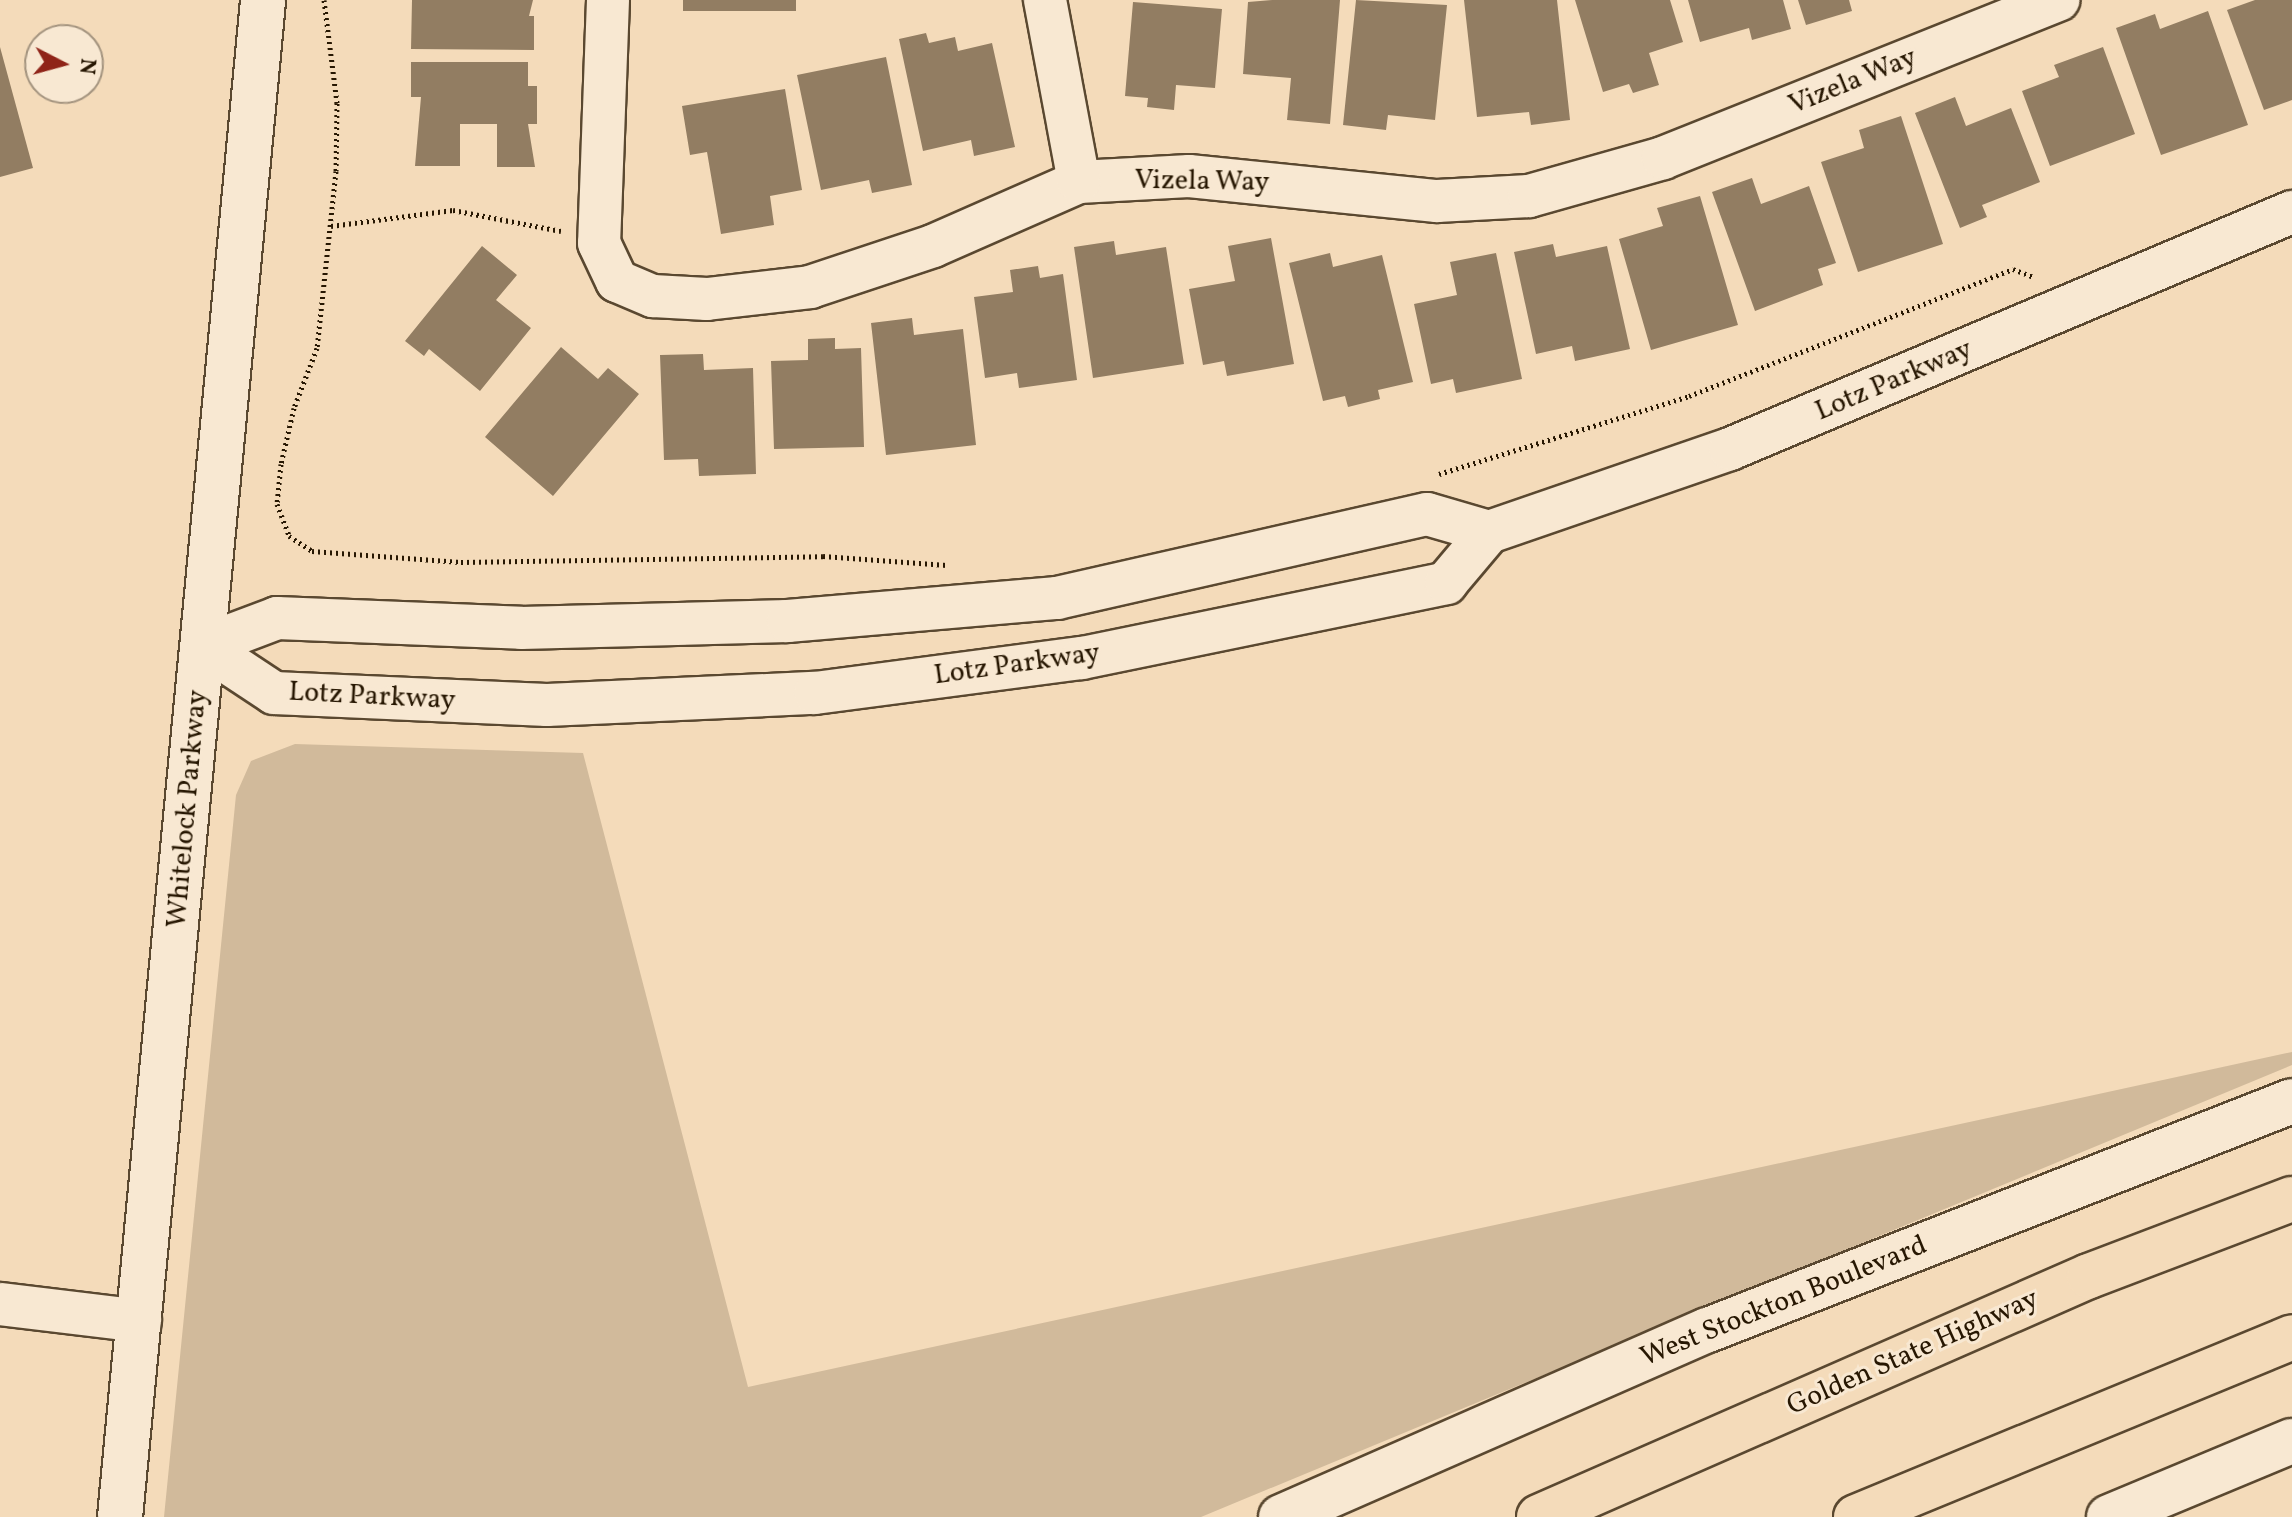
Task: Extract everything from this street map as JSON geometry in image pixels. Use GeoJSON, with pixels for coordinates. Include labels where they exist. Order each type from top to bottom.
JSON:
{"type":"FeatureCollection","features":[{"type":"Feature","properties":{"kind":"highway","name":"Golden State Highway"},"geometry":{"type":"LineString","coordinates":[[1539,1517],[2089,1276],[2292,1199]]}},
{"type":"Feature","properties":{"kind":"highway"},"geometry":{"type":"LineString","coordinates":[[1856,1517],[2292,1337]]}},
{"type":"Feature","properties":{"kind":"main road","name":"Whitelock Parkway"},"geometry":{"type":"LineString","coordinates":[[246,0],[257,102]]}},
{"type":"Feature","properties":{"kind":"main road","name":"Whitelock Parkway"},"geometry":{"type":"LineString","coordinates":[[120,1517],[242,212],[257,102],[263,0]]}},
{"type":"Feature","properties":{"kind":"main road","name":"West Stockton Boulevard"},"geometry":{"type":"LineString","coordinates":[[1281,1517],[1708,1330],[2292,1101]]}},
{"type":"Feature","properties":{"kind":"main road"},"geometry":{"type":"LineString","coordinates":[[2109,1517],[2292,1441]]}},
{"type":"Feature","properties":{"kind":"street","name":"Vizela Way"},"geometry":{"type":"LineString","coordinates":[[608,0],[599,243],[617,281],[653,296],[707,299],[810,287],[933,246],[1079,182],[1189,176],[1437,201],[1529,196],[1663,158],[2059,0]]}},
{"type":"Feature","properties":{"kind":"street"},"geometry":{"type":"LineString","coordinates":[[1045,0],[1079,182]]}},
{"type":"Feature","properties":{"kind":"street","name":"Lotz Parkway"},"geometry":{"type":"LineString","coordinates":[[203,646],[274,693],[547,705],[815,693],[1082,658],[1446,583],[1489,532],[1730,449],[2292,212]]}},
{"type":"Feature","properties":{"kind":"street"},"geometry":{"type":"LineString","coordinates":[[203,646],[277,618],[521,628],[788,621],[1057,598],[1427,514],[1489,532]]}},
{"type":"Feature","properties":{"kind":"street"},"geometry":{"type":"LineString","coordinates":[[0,1304],[140,1321]]}},
{"type":"Feature","properties":{"kind":"path"},"geometry":{"type":"LineString","coordinates":[[324,0],[337,114],[331,226],[317,348],[284,442],[277,504],[280,521],[299,545],[325,553],[461,562],[823,556],[959,565]]}},
{"type":"Feature","properties":{"kind":"path"},"geometry":{"type":"LineString","coordinates":[[331,226],[453,210],[510,217],[599,243]]}},
{"type":"Feature","properties":{"kind":"path"},"geometry":{"type":"LineString","coordinates":[[1425,478],[1689,396],[2013,269],[2036,279],[2050,273]]}},
{"type":"Feature","properties":{"kind":"shaded area"},"geometry":{"type":"Polygon","coordinates":[[[295,744],[583,753],[748,1387],[2292,1052],[2292,1065],[1201,1517],[164,1517],[236,795],[251,761],[295,744]]]}},
{"type":"Feature","properties":{"kind":"building"},"geometry":{"type":"Polygon","coordinates":[[[412,0],[533,0],[529,16],[534,16],[534,50],[411,49],[412,0]]]}},
{"type":"Feature","properties":{"kind":"building"},"geometry":{"type":"Polygon","coordinates":[[[683,0],[796,0],[796,11],[683,11],[683,0]]]}},
{"type":"Feature","properties":{"kind":"building"},"geometry":{"type":"Polygon","coordinates":[[[1340,0],[1330,124],[1287,120],[1291,78],[1243,74],[1248,2],[1340,0]]]}},
{"type":"Feature","properties":{"kind":"building"},"geometry":{"type":"Polygon","coordinates":[[[1356,0],[1447,5],[1435,120],[1388,115],[1386,130],[1343,125],[1356,0]]]}},
{"type":"Feature","properties":{"kind":"building"},"geometry":{"type":"Polygon","coordinates":[[[1464,0],[1557,0],[1570,120],[1531,125],[1529,112],[1477,117],[1464,0]]]}},
{"type":"Feature","properties":{"kind":"building"},"geometry":{"type":"Polygon","coordinates":[[[1575,0],[1670,0],[1683,42],[1649,53],[1659,85],[1633,93],[1629,84],[1603,92],[1575,0]]]}},
{"type":"Feature","properties":{"kind":"building"},"geometry":{"type":"Polygon","coordinates":[[[1688,0],[1783,0],[1791,29],[1752,40],[1749,28],[1700,42],[1688,0]]]}},
{"type":"Feature","properties":{"kind":"building"},"geometry":{"type":"Polygon","coordinates":[[[1798,0],[1849,0],[1852,11],[1806,25],[1798,0]]]}},
{"type":"Feature","properties":{"kind":"building"},"geometry":{"type":"Polygon","coordinates":[[[2255,0],[2292,0],[2292,100],[2264,110],[2227,10],[2255,0]]]}},
{"type":"Feature","properties":{"kind":"building"},"geometry":{"type":"Polygon","coordinates":[[[1133,2],[1222,9],[1215,88],[1176,85],[1174,110],[1147,107],[1148,98],[1125,96],[1133,2]]]}},
{"type":"Feature","properties":{"kind":"building"},"geometry":{"type":"Polygon","coordinates":[[[2208,11],[2248,125],[2161,155],[2116,28],[2155,14],[2160,29],[2208,11]]]}},
{"type":"Feature","properties":{"kind":"building"},"geometry":{"type":"Polygon","coordinates":[[[926,33],[929,43],[955,37],[958,51],[992,43],[1015,147],[974,156],[971,140],[923,151],[899,39],[926,33]]]}},
{"type":"Feature","properties":{"kind":"building"},"geometry":{"type":"Polygon","coordinates":[[[0,47],[33,168],[0,177],[0,47]]]}},
{"type":"Feature","properties":{"kind":"building"},"geometry":{"type":"Polygon","coordinates":[[[2103,47],[2135,134],[2050,166],[2022,91],[2059,77],[2054,65],[2103,47]]]}},
{"type":"Feature","properties":{"kind":"building"},"geometry":{"type":"Polygon","coordinates":[[[886,57],[912,185],[872,193],[869,180],[821,190],[797,75],[886,57]]]}},
{"type":"Feature","properties":{"kind":"building"},"geometry":{"type":"Polygon","coordinates":[[[411,62],[528,62],[528,86],[537,86],[537,124],[528,124],[535,167],[497,167],[497,124],[460,124],[460,166],[415,166],[421,97],[411,97],[411,62]]]}},
{"type":"Feature","properties":{"kind":"building"},"geometry":{"type":"Polygon","coordinates":[[[785,89],[802,190],[770,196],[774,225],[721,234],[707,152],[690,155],[682,106],[785,89]]]}},
{"type":"Feature","properties":{"kind":"building"},"geometry":{"type":"Polygon","coordinates":[[[1955,97],[1966,126],[2011,108],[2040,182],[1982,205],[1987,217],[1960,228],[1915,113],[1955,97]]]}},
{"type":"Feature","properties":{"kind":"building"},"geometry":{"type":"Polygon","coordinates":[[[1901,116],[1943,244],[1858,272],[1821,162],[1864,148],[1859,130],[1901,116]]]}},
{"type":"Feature","properties":{"kind":"building"},"geometry":{"type":"Polygon","coordinates":[[[1752,178],[1761,204],[1809,186],[1836,263],[1818,269],[1823,285],[1755,311],[1712,192],[1752,178]]]}},
{"type":"Feature","properties":{"kind":"building"},"geometry":{"type":"Polygon","coordinates":[[[1700,196],[1738,325],[1651,350],[1619,239],[1663,226],[1657,208],[1700,196]]]}},
{"type":"Feature","properties":{"kind":"building"},"geometry":{"type":"Polygon","coordinates":[[[1271,238],[1294,364],[1227,376],[1224,361],[1203,365],[1189,289],[1235,281],[1228,246],[1271,238]]]}},
{"type":"Feature","properties":{"kind":"building"},"geometry":{"type":"Polygon","coordinates":[[[1114,241],[1116,255],[1166,247],[1184,364],[1093,378],[1074,247],[1114,241]]]}},
{"type":"Feature","properties":{"kind":"building"},"geometry":{"type":"Polygon","coordinates":[[[1553,244],[1556,257],[1607,246],[1630,349],[1575,361],[1572,346],[1536,354],[1514,252],[1553,244]]]}},
{"type":"Feature","properties":{"kind":"building"},"geometry":{"type":"Polygon","coordinates":[[[482,246],[517,275],[496,300],[531,328],[480,391],[429,349],[424,356],[405,341],[482,246]]]}},
{"type":"Feature","properties":{"kind":"building"},"geometry":{"type":"Polygon","coordinates":[[[1330,253],[1333,267],[1382,255],[1413,382],[1378,390],[1380,399],[1348,407],[1345,396],[1323,401],[1289,263],[1330,253]]]}},
{"type":"Feature","properties":{"kind":"building"},"geometry":{"type":"Polygon","coordinates":[[[1496,253],[1522,379],[1456,393],[1453,379],[1431,384],[1414,304],[1457,295],[1450,262],[1496,253]]]}},
{"type":"Feature","properties":{"kind":"building"},"geometry":{"type":"Polygon","coordinates":[[[1038,266],[1040,278],[1063,274],[1077,380],[1019,388],[1017,373],[985,378],[974,297],[1013,292],[1010,270],[1038,266]]]}},
{"type":"Feature","properties":{"kind":"building"},"geometry":{"type":"Polygon","coordinates":[[[912,318],[914,335],[963,329],[976,445],[886,455],[871,323],[912,318]]]}},
{"type":"Feature","properties":{"kind":"building"},"geometry":{"type":"Polygon","coordinates":[[[835,338],[835,349],[861,348],[864,447],[774,449],[771,361],[808,360],[808,339],[835,338]]]}},
{"type":"Feature","properties":{"kind":"building"},"geometry":{"type":"Polygon","coordinates":[[[561,347],[598,379],[608,368],[639,394],[553,496],[485,437],[561,347]]]}},
{"type":"Feature","properties":{"kind":"building"},"geometry":{"type":"Polygon","coordinates":[[[703,354],[704,370],[753,368],[756,474],[699,476],[698,459],[664,460],[660,355],[703,354]]]}}]}
